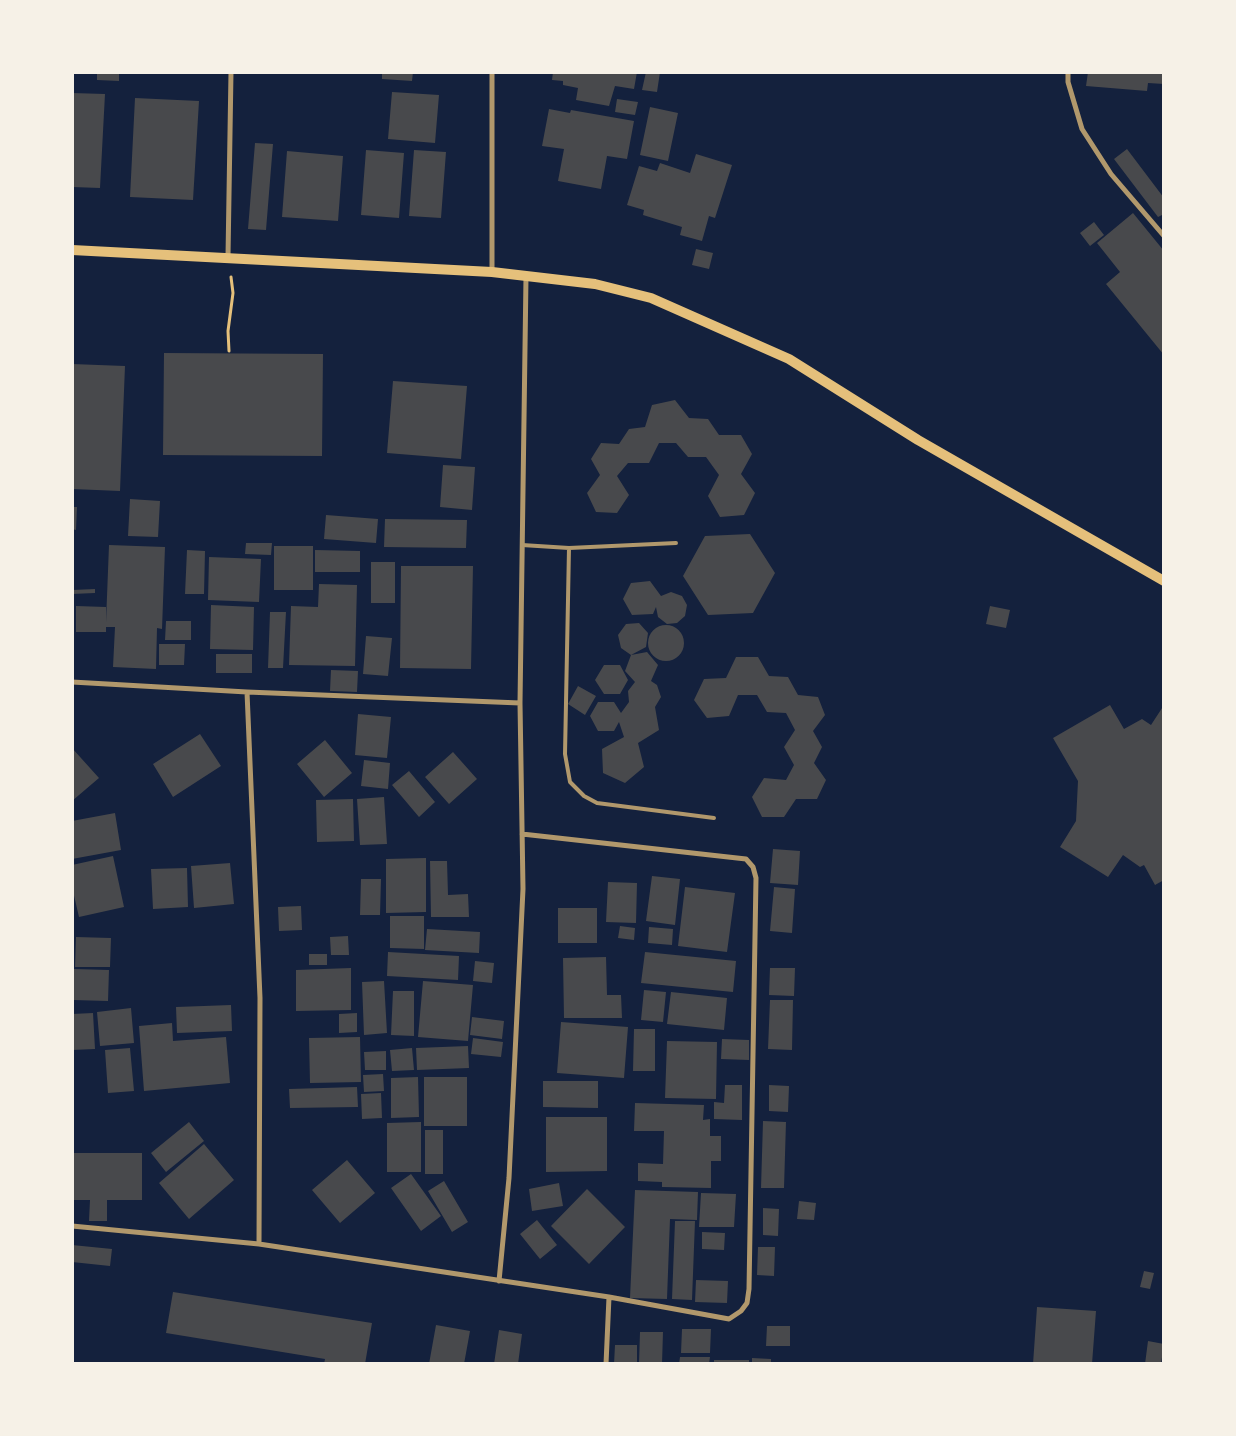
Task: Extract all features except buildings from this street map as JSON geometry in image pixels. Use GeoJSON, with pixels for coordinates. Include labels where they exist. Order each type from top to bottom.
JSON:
{"type":"FeatureCollection","features":[{"type":"Feature","properties":{"kind":"main road"},"geometry":{"type":"LineString","coordinates":[[72,250],[228,256],[492,272],[595,284],[651,298],[789,359],[918,440],[1164,581]]}},
{"type":"Feature","properties":{"kind":"street"},"geometry":{"type":"LineString","coordinates":[[228,256],[231,72]]}},
{"type":"Feature","properties":{"kind":"street"},"geometry":{"type":"LineString","coordinates":[[492,72],[492,272]]}},
{"type":"Feature","properties":{"kind":"street"},"geometry":{"type":"LineString","coordinates":[[1068,72],[1068,82],[1082,128],[1111,174],[1164,236]]}},
{"type":"Feature","properties":{"kind":"street"},"geometry":{"type":"LineString","coordinates":[[499,1281],[509,1178],[522,899],[520,703],[526,277]]}},
{"type":"Feature","properties":{"kind":"street"},"geometry":{"type":"LineString","coordinates":[[72,682],[247,692],[520,703]]}},
{"type":"Feature","properties":{"kind":"street"},"geometry":{"type":"LineString","coordinates":[[247,692],[260,998],[259,1244]]}},
{"type":"Feature","properties":{"kind":"street"},"geometry":{"type":"LineString","coordinates":[[72,1226],[259,1244],[609,1297],[729,1319],[741,1311],[747,1303],[749,1289],[756,878],[753,867],[746,859],[522,834]]}},
{"type":"Feature","properties":{"kind":"street"},"geometry":{"type":"LineString","coordinates":[[606,1364],[609,1297]]}},
{"type":"Feature","properties":{"kind":"lane"},"geometry":{"type":"LineString","coordinates":[[522,545],[569,548],[676,544]]}},
{"type":"Feature","properties":{"kind":"lane"},"geometry":{"type":"LineString","coordinates":[[569,548],[565,754],[570,782],[584,796],[597,803],[714,818]]}},
{"type":"Feature","properties":{"kind":"path"},"geometry":{"type":"LineString","coordinates":[[228,256],[233,293],[228,331],[229,351]]}}]}
